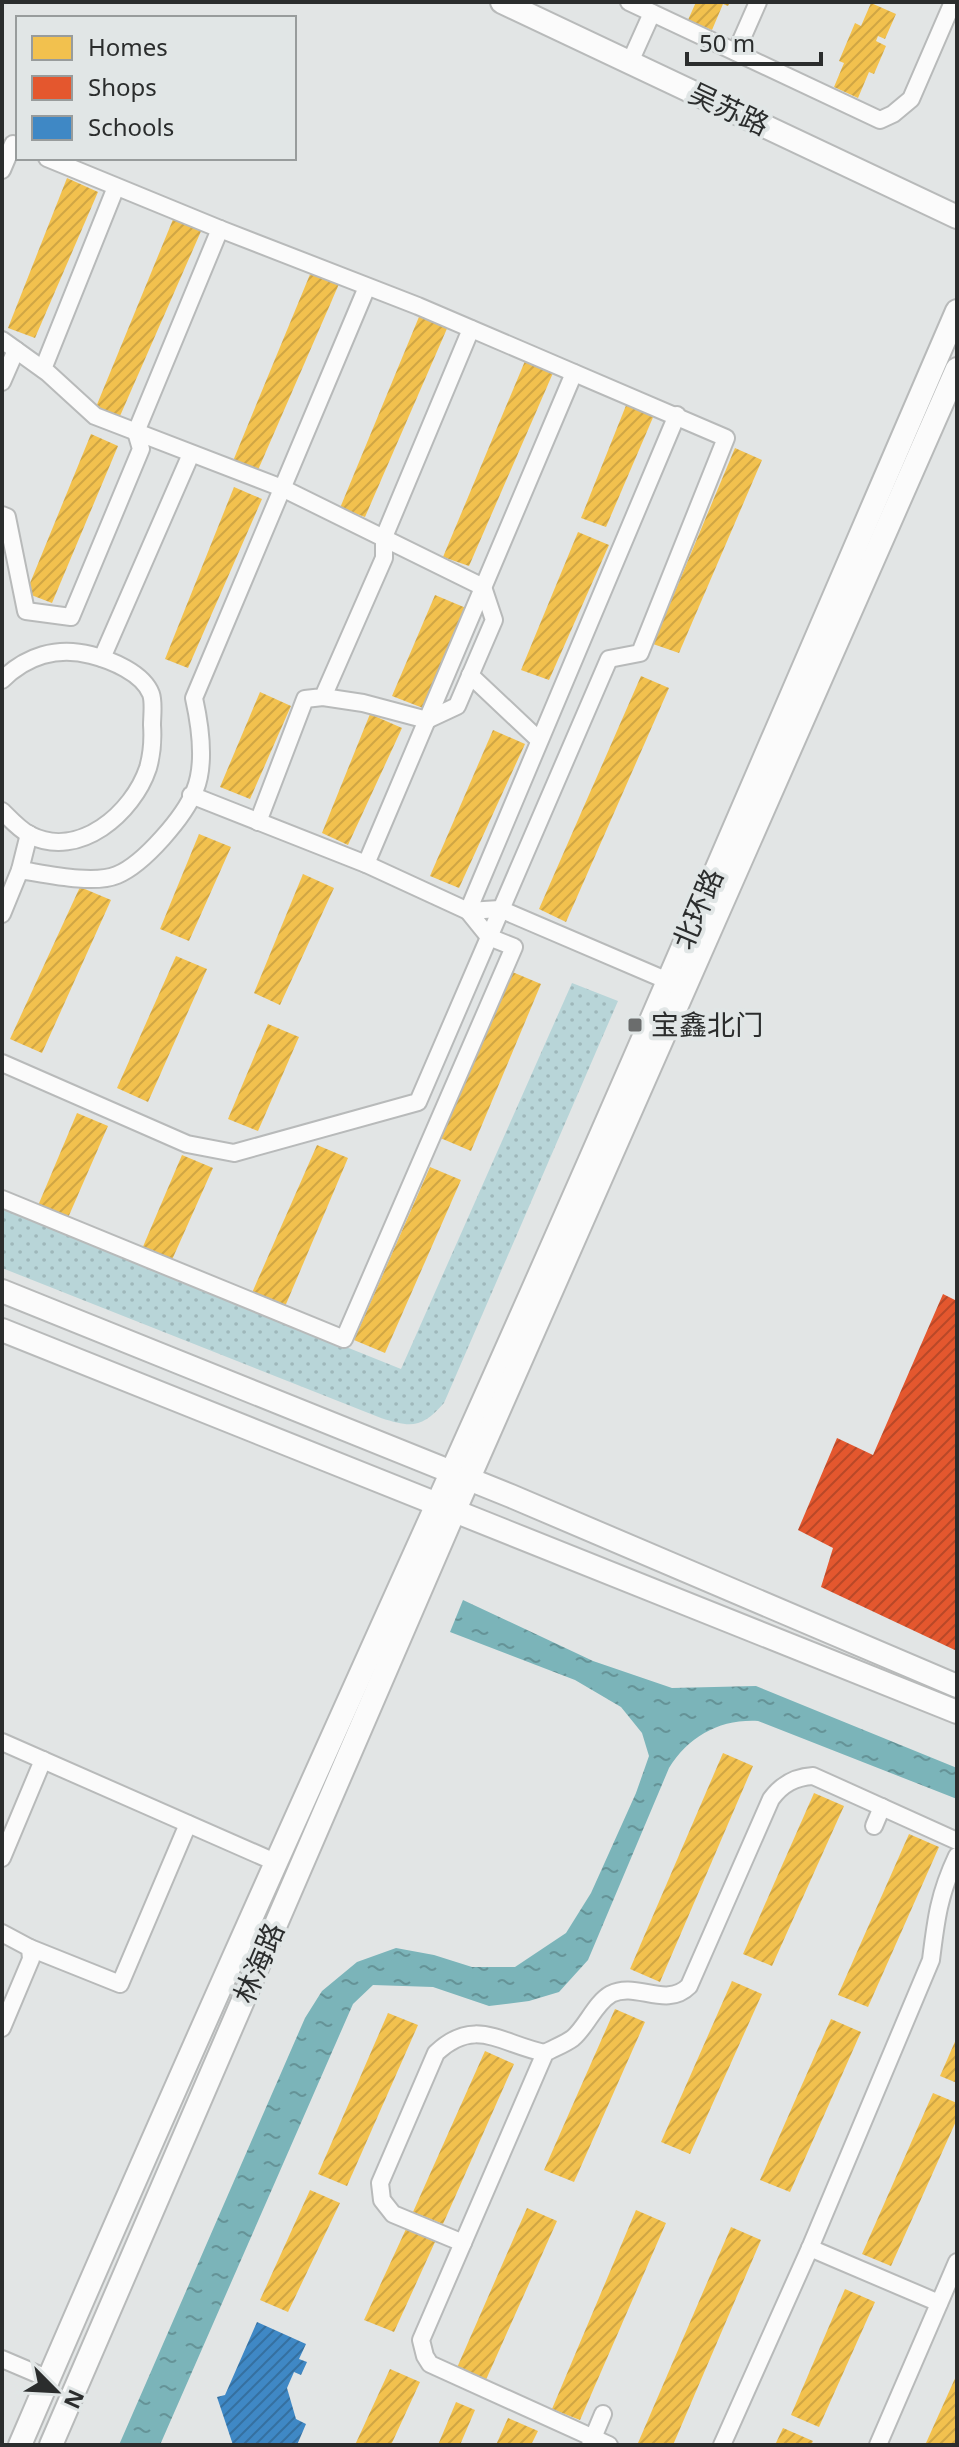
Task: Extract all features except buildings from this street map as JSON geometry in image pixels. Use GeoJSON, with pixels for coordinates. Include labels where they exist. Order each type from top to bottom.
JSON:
{"type":"FeatureCollection","features":[{"type":"Feature","properties":{"kind":"main road","name":"吴苏路"},"geometry":{"type":"LineString","coordinates":[[502,2],[957,217]]}},
{"type":"Feature","properties":{"kind":"main road","name":"北环路"},"geometry":{"type":"LineString","coordinates":[[676,984],[957,311]]}},
{"type":"Feature","properties":{"kind":"main road","name":"北环路"},"geometry":{"type":"LineString","coordinates":[[459,1477],[676,984],[957,369]]}},
{"type":"Feature","properties":{"kind":"main road"},"geometry":{"type":"LineString","coordinates":[[2,1291],[511,1496],[957,1686]]}},
{"type":"Feature","properties":{"kind":"main road"},"geometry":{"type":"LineString","coordinates":[[2,1330],[957,1712]]}},
{"type":"Feature","properties":{"kind":"main road","name":"林海路"},"geometry":{"type":"LineString","coordinates":[[20,2445],[275,1862],[459,1477]]}},
{"type":"Feature","properties":{"kind":"main road","name":"林海路"},"geometry":{"type":"LineString","coordinates":[[51,2445],[445,1508]]}},
{"type":"Feature","properties":{"kind":"street"},"geometry":{"type":"LineString","coordinates":[[629,2],[880,120],[911,99],[953,2]]}},
{"type":"Feature","properties":{"kind":"street"},"geometry":{"type":"LineString","coordinates":[[736,52],[758,2]]}},
{"type":"Feature","properties":{"kind":"street"},"geometry":{"type":"LineString","coordinates":[[630,62],[652,13]]}},
{"type":"Feature","properties":{"kind":"street"},"geometry":{"type":"LineString","coordinates":[[2,170],[11,143]]}},
{"type":"Feature","properties":{"kind":"street"},"geometry":{"type":"LineString","coordinates":[[2,1063],[187,1144],[234,1153],[418,1102],[609,659],[640,653],[726,438],[471,329],[52,160]]}},
{"type":"Feature","properties":{"kind":"street"},"geometry":{"type":"LineString","coordinates":[[43,369],[116,187]]}},
{"type":"Feature","properties":{"kind":"street"},"geometry":{"type":"LineString","coordinates":[[2,515],[7,517],[26,611],[71,617],[141,449],[136,432],[220,229]]}},
{"type":"Feature","properties":{"kind":"street"},"geometry":{"type":"LineString","coordinates":[[20,870],[85,878],[117,875],[157,843],[183,811],[195,790],[199,765],[200,726],[194,698],[367,287]]}},
{"type":"Feature","properties":{"kind":"street"},"geometry":{"type":"LineString","coordinates":[[323,697],[384,558],[384,537],[471,329]]}},
{"type":"Feature","properties":{"kind":"street"},"geometry":{"type":"LineString","coordinates":[[2,340],[43,369],[95,416],[282,488],[483,587],[494,620],[457,706],[427,720],[363,703],[323,697],[305,699],[258,822]]}},
{"type":"Feature","properties":{"kind":"street"},"geometry":{"type":"LineString","coordinates":[[2,382],[16,350]]}},
{"type":"Feature","properties":{"kind":"street"},"geometry":{"type":"LineString","coordinates":[[366,864],[574,373]]}},
{"type":"Feature","properties":{"kind":"street"},"geometry":{"type":"LineString","coordinates":[[468,911],[677,415]]}},
{"type":"Feature","properties":{"kind":"street"},"geometry":{"type":"LineString","coordinates":[[102,658],[191,454]]}},
{"type":"Feature","properties":{"kind":"street"},"geometry":{"type":"LineString","coordinates":[[2,680],[16,666],[39,655],[63,651],[102,658],[141,681],[151,695],[152,739],[148,768],[125,807],[96,833],[75,841],[51,842],[29,834],[2,811]]}},
{"type":"Feature","properties":{"kind":"street"},"geometry":{"type":"LineString","coordinates":[[470,675],[539,740]]}},
{"type":"Feature","properties":{"kind":"street"},"geometry":{"type":"LineString","coordinates":[[2,1199],[344,1339],[514,947],[489,937],[468,911],[366,864],[191,795]]}},
{"type":"Feature","properties":{"kind":"street"},"geometry":{"type":"LineString","coordinates":[[2,914],[20,870],[29,834]]}},
{"type":"Feature","properties":{"kind":"street"},"geometry":{"type":"LineString","coordinates":[[468,911],[500,909],[676,984]]}},
{"type":"Feature","properties":{"kind":"street"},"geometry":{"type":"LineString","coordinates":[[2,1742],[275,1862]]}},
{"type":"Feature","properties":{"kind":"street"},"geometry":{"type":"LineString","coordinates":[[2,1858],[43,1760]]}},
{"type":"Feature","properties":{"kind":"street"},"geometry":{"type":"LineString","coordinates":[[609,2445],[591,2441],[430,2364],[421,2340],[545,2053],[573,2038],[611,1994],[625,1991],[670,1996],[682,1993],[689,1986],[771,1799],[781,1786],[804,1776],[813,1776],[957,1841]]}},
{"type":"Feature","properties":{"kind":"street"},"geometry":{"type":"LineString","coordinates":[[874,1826],[882,1807]]}},
{"type":"Feature","properties":{"kind":"street"},"geometry":{"type":"LineString","coordinates":[[2,1933],[30,1948],[120,1984],[188,1824]]}},
{"type":"Feature","properties":{"kind":"street"},"geometry":{"type":"LineString","coordinates":[[722,2445],[810,2248],[931,1960],[936,1911],[957,1856]]}},
{"type":"Feature","properties":{"kind":"street"},"geometry":{"type":"LineString","coordinates":[[2,2028],[31,1959],[30,1948]]}},
{"type":"Feature","properties":{"kind":"street"},"geometry":{"type":"LineString","coordinates":[[463,2243],[393,2214],[382,2200],[380,2183],[436,2053],[450,2040],[463,2035],[481,2034],[545,2053]]}},
{"type":"Feature","properties":{"kind":"street"},"geometry":{"type":"LineString","coordinates":[[810,2248],[939,2303]]}},
{"type":"Feature","properties":{"kind":"street"},"geometry":{"type":"LineString","coordinates":[[878,2445],[957,2262]]}},
{"type":"Feature","properties":{"kind":"street"},"geometry":{"type":"LineString","coordinates":[[2,2359],[49,2379]]}},
{"type":"Feature","properties":{"kind":"street"},"geometry":{"type":"LineString","coordinates":[[591,2441],[603,2414]]}},
{"type":"Feature","properties":{"kind":"shaded area"},"geometry":{"type":"Polygon","coordinates":[[[572,983],[618,1001],[444,1403],[423,1421],[409,1424],[381,1418],[2,1268],[2,1209],[401,1369],[572,983]]]}},
{"type":"Feature","properties":{"kind":"water"},"geometry":{"type":"Polygon","coordinates":[[[463,1600],[593,1661],[672,1688],[756,1686],[957,1768],[957,1799],[758,1721],[718,1727],[686,1747],[669,1768],[588,1960],[559,1992],[529,2001],[489,2006],[433,1987],[373,1985],[353,2004],[160,2445],[119,2445],[305,2018],[322,1991],[357,1962],[396,1948],[434,1955],[472,1967],[515,1967],[566,1933],[591,1893],[636,1793],[649,1756],[642,1733],[621,1707],[575,1680],[450,1632],[463,1600]]]}},
{"type":"Feature","properties":{"kind":"place","name":"宝鑫北门"},"geometry":{"type":"Point","coordinates":[635,1025]}}]}
